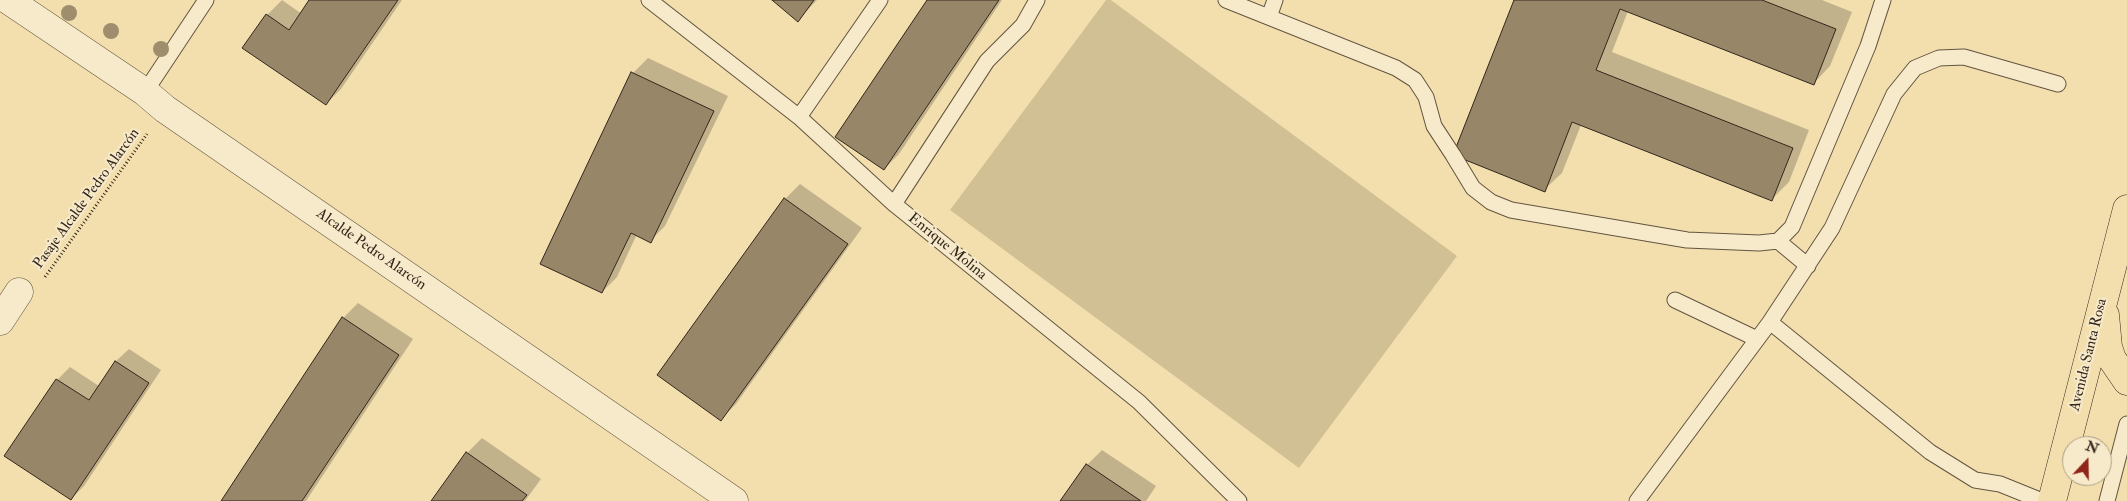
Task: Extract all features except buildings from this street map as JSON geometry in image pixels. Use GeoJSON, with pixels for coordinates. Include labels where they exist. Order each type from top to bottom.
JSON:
{"type":"FeatureCollection","features":[{"type":"Feature","properties":{"kind":"main road","name":"Avenida Santa Rosa"},"geometry":{"type":"LineString","coordinates":[[2052,501],[2127,209]]}},
{"type":"Feature","properties":{"kind":"main road"},"geometry":{"type":"LineString","coordinates":[[2104,294],[2108,347],[2118,370],[2127,381]]}},
{"type":"Feature","properties":{"kind":"street","name":"Alcalde Pedro Alarcón"},"geometry":{"type":"LineString","coordinates":[[8,0],[734,501]]}},
{"type":"Feature","properties":{"kind":"street"},"geometry":{"type":"LineString","coordinates":[[0,320],[19,292]]}},
{"type":"Feature","properties":{"kind":"lane"},"geometry":{"type":"LineString","coordinates":[[155,101],[206,0]]}},
{"type":"Feature","properties":{"kind":"lane","name":"Enrique Molina"},"geometry":{"type":"LineString","coordinates":[[650,0],[799,117],[894,204],[1139,402],[1240,501]]}},
{"type":"Feature","properties":{"kind":"lane"},"geometry":{"type":"LineString","coordinates":[[799,117],[880,0]]}},
{"type":"Feature","properties":{"kind":"lane"},"geometry":{"type":"LineString","coordinates":[[894,204],[987,61],[1023,25],[1038,0]]}},
{"type":"Feature","properties":{"kind":"lane"},"geometry":{"type":"LineString","coordinates":[[1226,0],[1396,68],[1415,80],[1426,97],[1434,126],[1473,188],[1491,202],[1511,210],[1687,240],[1759,243],[1778,241],[1792,228],[1868,46],[1883,0]]}},
{"type":"Feature","properties":{"kind":"lane"},"geometry":{"type":"LineString","coordinates":[[1269,17],[1275,0]]}},
{"type":"Feature","properties":{"kind":"lane"},"geometry":{"type":"LineString","coordinates":[[1637,501],[1770,322],[1808,266],[1832,228],[1894,94],[1914,68],[1939,58],[1964,57],[2058,84]]}},
{"type":"Feature","properties":{"kind":"lane"},"geometry":{"type":"LineString","coordinates":[[1778,241],[1808,266]]}},
{"type":"Feature","properties":{"kind":"lane"},"geometry":{"type":"LineString","coordinates":[[1675,300],[1757,339]]}},
{"type":"Feature","properties":{"kind":"lane"},"geometry":{"type":"LineString","coordinates":[[1770,322],[1930,452],[1975,480],[2000,484],[2042,501]]}},
{"type":"Feature","properties":{"kind":"lane"},"geometry":{"type":"LineString","coordinates":[[2107,501],[2127,424]]}},
{"type":"Feature","properties":{"kind":"path","name":"Pasaje Alcalde Pedro Alarcón"},"geometry":{"type":"LineString","coordinates":[[19,292],[45,278],[155,101]]}},
{"type":"Feature","properties":{"kind":"shaded area"},"geometry":{"type":"Polygon","coordinates":[[[1106,0],[1111,0],[1457,256],[1299,468],[950,210],[1106,0]]]}}]}
